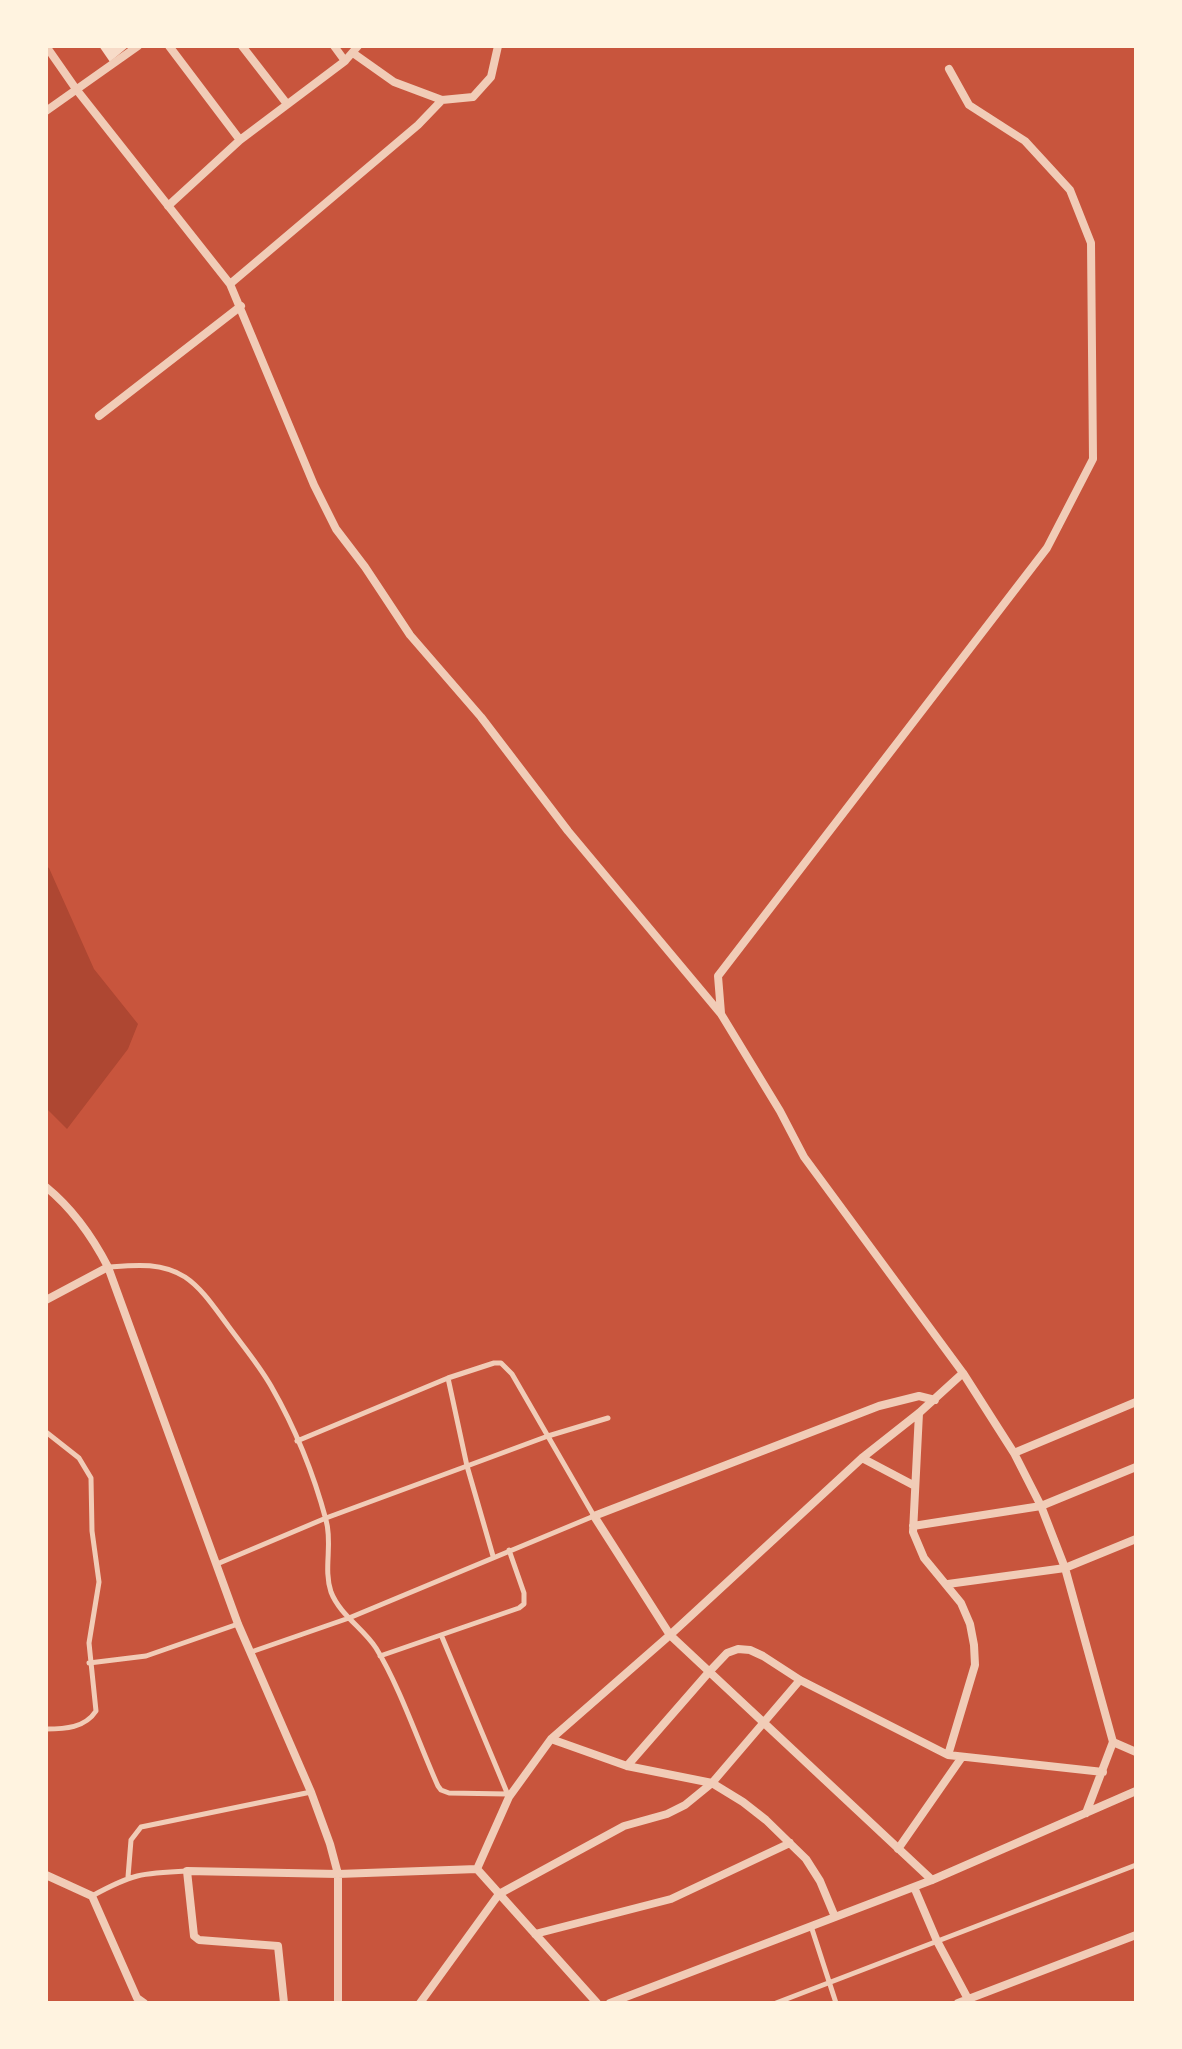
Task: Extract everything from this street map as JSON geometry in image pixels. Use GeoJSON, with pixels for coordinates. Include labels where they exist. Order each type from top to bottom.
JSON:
{"type":"FeatureCollection","features":[{"type":"Feature","properties":{"kind":"street"},"geometry":{"type":"LineString","coordinates":[[46,46],[76,89],[230,284],[314,485],[336,529],[410,635],[490,728],[568,831],[721,1014],[804,1157],[963,1373],[1014,1453],[1041,1506],[1065,1568],[1113,1742],[1086,1813]]}},
{"type":"Feature","properties":{"kind":"street"},"geometry":{"type":"LineString","coordinates":[[46,111],[138,46]]}},
{"type":"Feature","properties":{"kind":"street"},"geometry":{"type":"LineString","coordinates":[[169,46],[240,140]]}},
{"type":"Feature","properties":{"kind":"street"},"geometry":{"type":"LineString","coordinates":[[242,46],[287,104]]}},
{"type":"Feature","properties":{"kind":"street"},"geometry":{"type":"LineString","coordinates":[[334,46],[345,61]]}},
{"type":"Feature","properties":{"kind":"street"},"geometry":{"type":"LineString","coordinates":[[168,206],[240,140],[345,61],[355,50],[394,82],[442,100],[473,97],[491,77],[498,46]]}},
{"type":"Feature","properties":{"kind":"street"},"geometry":{"type":"LineString","coordinates":[[721,1014],[718,976],[1047,548],[1093,459],[1091,243],[1070,190],[1025,141],[969,105],[949,69]]}},
{"type":"Feature","properties":{"kind":"street"},"geometry":{"type":"LineString","coordinates":[[230,284],[418,125],[442,100]]}},
{"type":"Feature","properties":{"kind":"street"},"geometry":{"type":"LineString","coordinates":[[99,416],[241,306]]}},
{"type":"Feature","properties":{"kind":"street"},"geometry":{"type":"LineString","coordinates":[[46,1187],[60,1198],[91,1235],[108,1267],[249,1653],[311,1792],[338,1874],[338,2003]]}},
{"type":"Feature","properties":{"kind":"street"},"geometry":{"type":"LineString","coordinates":[[46,1300],[108,1267]]}},
{"type":"Feature","properties":{"kind":"street"},"geometry":{"type":"LineString","coordinates":[[477,1869],[508,1796],[551,1739],[670,1635],[862,1458],[935,1400],[963,1373]]}},
{"type":"Feature","properties":{"kind":"street"},"geometry":{"type":"LineString","coordinates":[[932,1880],[670,1635],[594,1516],[879,1406],[919,1396],[935,1400]]}},
{"type":"Feature","properties":{"kind":"street"},"geometry":{"type":"LineString","coordinates":[[1014,1453],[1136,1402]]}},
{"type":"Feature","properties":{"kind":"street"},"geometry":{"type":"LineString","coordinates":[[919,1413],[913,1526],[917,1547],[961,1603],[970,1624],[975,1665],[948,1755]]}},
{"type":"Feature","properties":{"kind":"street"},"geometry":{"type":"LineString","coordinates":[[862,1458],[915,1486]]}},
{"type":"Feature","properties":{"kind":"street"},"geometry":{"type":"LineString","coordinates":[[913,1526],[1041,1506],[1136,1467]]}},
{"type":"Feature","properties":{"kind":"street"},"geometry":{"type":"LineString","coordinates":[[948,1584],[1065,1568],[1136,1539]]}},
{"type":"Feature","properties":{"kind":"street"},"geometry":{"type":"LineString","coordinates":[[627,1766],[727,1653],[738,1649],[750,1650],[800,1680],[948,1755],[1103,1772]]}},
{"type":"Feature","properties":{"kind":"street"},"geometry":{"type":"LineString","coordinates":[[420,2003],[499,1894],[624,1826],[667,1814],[685,1805],[712,1783],[800,1680]]}},
{"type":"Feature","properties":{"kind":"street"},"geometry":{"type":"LineString","coordinates":[[551,1739],[627,1766],[712,1783],[754,1811],[806,1859],[820,1881],[835,1917]]}},
{"type":"Feature","properties":{"kind":"street"},"geometry":{"type":"LineString","coordinates":[[1113,1742],[1136,1752]]}},
{"type":"Feature","properties":{"kind":"street"},"geometry":{"type":"LineString","coordinates":[[898,1849],[962,1757]]}},
{"type":"Feature","properties":{"kind":"street"},"geometry":{"type":"LineString","coordinates":[[610,2003],[932,1880],[1136,1791]]}},
{"type":"Feature","properties":{"kind":"street"},"geometry":{"type":"LineString","coordinates":[[535,1934],[671,1899],[790,1843]]}},
{"type":"Feature","properties":{"kind":"street"},"geometry":{"type":"LineString","coordinates":[[477,1869],[597,2003]]}},
{"type":"Feature","properties":{"kind":"street"},"geometry":{"type":"LineString","coordinates":[[284,2003],[278,1946],[199,1940],[194,1936],[187,1871],[338,1874],[477,1869]]}},
{"type":"Feature","properties":{"kind":"street"},"geometry":{"type":"LineString","coordinates":[[46,1875],[92,1896],[137,1998],[144,2003]]}},
{"type":"Feature","properties":{"kind":"street"},"geometry":{"type":"LineString","coordinates":[[914,1887],[937,1941],[968,1999]]}},
{"type":"Feature","properties":{"kind":"street"},"geometry":{"type":"LineString","coordinates":[[958,2003],[1136,1935]]}},
{"type":"Feature","properties":{"kind":"lane"},"geometry":{"type":"LineString","coordinates":[[108,1267],[160,1266],[184,1277],[202,1293],[270,1385],[297,1441],[329,1531],[327,1571],[331,1591],[337,1604],[365,1634],[380,1656],[441,1790],[508,1796],[442,1637]]}},
{"type":"Feature","properties":{"kind":"lane"},"geometry":{"type":"LineString","coordinates":[[249,1653],[349,1618],[594,1516],[512,1374],[501,1363],[448,1378],[297,1441]]}},
{"type":"Feature","properties":{"kind":"lane"},"geometry":{"type":"LineString","coordinates":[[448,1378],[467,1466],[493,1556]]}},
{"type":"Feature","properties":{"kind":"lane"},"geometry":{"type":"LineString","coordinates":[[217,1564],[326,1518],[548,1436],[608,1418]]}},
{"type":"Feature","properties":{"kind":"lane"},"geometry":{"type":"LineString","coordinates":[[46,1432],[79,1458],[91,1478],[92,1531],[99,1582],[89,1643],[96,1711],[91,1719],[81,1724],[63,1729],[46,1729]]}},
{"type":"Feature","properties":{"kind":"lane"},"geometry":{"type":"LineString","coordinates":[[380,1656],[442,1637],[524,1604],[524,1593],[509,1550]]}},
{"type":"Feature","properties":{"kind":"lane"},"geometry":{"type":"LineString","coordinates":[[89,1663],[146,1656],[238,1624]]}},
{"type":"Feature","properties":{"kind":"lane"},"geometry":{"type":"LineString","coordinates":[[128,1877],[131,1840],[141,1827],[311,1792]]}},
{"type":"Feature","properties":{"kind":"lane"},"geometry":{"type":"LineString","coordinates":[[776,2003],[1136,1865]]}},
{"type":"Feature","properties":{"kind":"lane"},"geometry":{"type":"LineString","coordinates":[[92,1896],[128,1877],[187,1871]]}},
{"type":"Feature","properties":{"kind":"lane"},"geometry":{"type":"LineString","coordinates":[[811,1926],[836,2003]]}},
{"type":"Feature","properties":{"kind":"shaded area"},"geometry":{"type":"Polygon","coordinates":[[[46,866],[94,969],[138,1024],[128,1049],[67,1129],[46,1108],[46,866]]]}},
{"type":"Feature","properties":{"kind":"building"},"geometry":{"type":"Polygon","coordinates":[[[99,46],[129,46],[110,62],[99,46]]]}}]}
